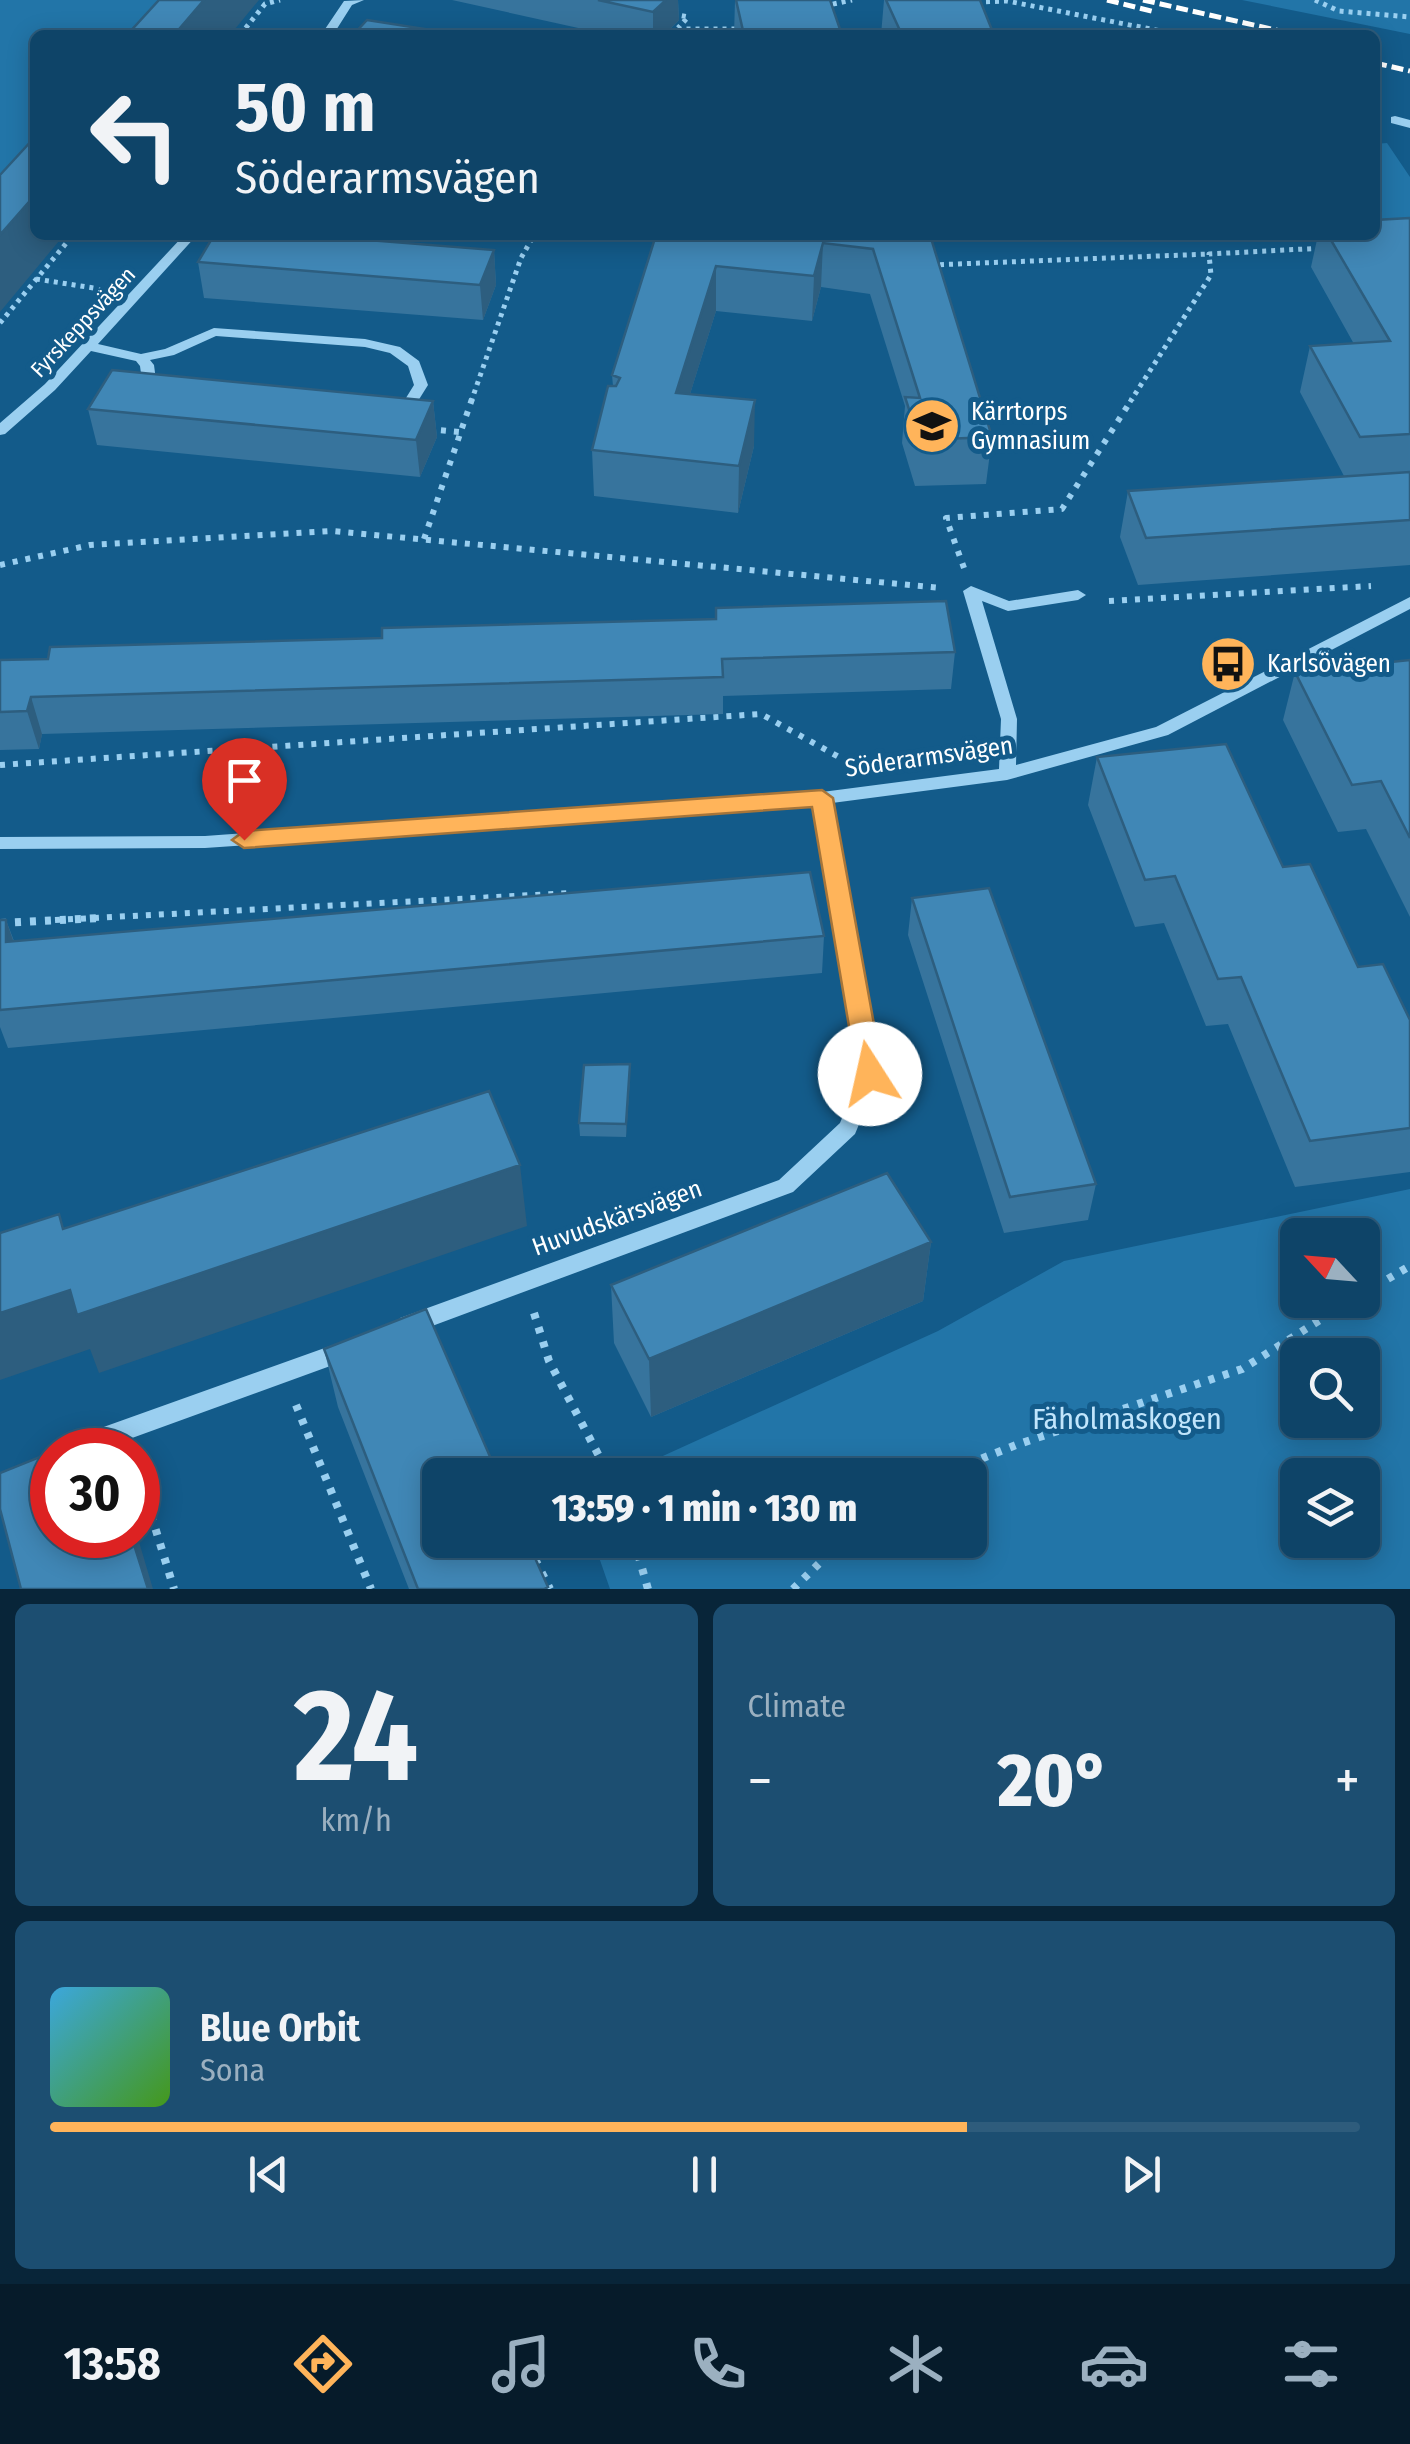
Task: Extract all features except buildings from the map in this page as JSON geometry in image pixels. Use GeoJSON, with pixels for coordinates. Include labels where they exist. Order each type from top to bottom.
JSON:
{"type":"FeatureCollection","features":[{"type":"Feature","properties":{"kind":"street"},"geometry":{"type":"LineString","coordinates":[[330,30],[349,1]]}},
{"type":"Feature","properties":{"kind":"street"},"geometry":{"type":"LineString","coordinates":[[1395,120],[1410,124]]}},
{"type":"Feature","properties":{"kind":"street","name":"Fyrskeppsvägen"},"geometry":{"type":"LineString","coordinates":[[0,432],[88,346],[186,240]]}},
{"type":"Feature","properties":{"kind":"street"},"geometry":{"type":"LineString","coordinates":[[88,346],[140,358],[169,352],[214,332],[365,343],[395,350],[414,364],[421,384],[414,401],[387,426]]}},
{"type":"Feature","properties":{"kind":"street"},"geometry":{"type":"LineString","coordinates":[[140,358],[147,365],[147,384],[155,402],[171,406]]}},
{"type":"Feature","properties":{"kind":"street"},"geometry":{"type":"LineString","coordinates":[[971,590],[1008,606],[1078,596]]}},
{"type":"Feature","properties":{"kind":"street"},"geometry":{"type":"LineString","coordinates":[[971,590],[1009,718],[1007,774]]}},
{"type":"Feature","properties":{"kind":"street","name":"Söderarmsvägen"},"geometry":{"type":"LineString","coordinates":[[0,843],[204,842],[822,798],[1007,774],[1162,731],[1406,602]]}},
{"type":"Feature","properties":{"kind":"street","name":"Huvudskärsvägen"},"geometry":{"type":"LineString","coordinates":[[134,1428],[284,1376],[786,1186],[848,1128],[870,1074],[822,798]]}},
{"type":"Feature","properties":{"kind":"path"},"geometry":{"type":"LineString","coordinates":[[244,30],[266,4],[280,0]]}},
{"type":"Feature","properties":{"kind":"path"},"geometry":{"type":"LineString","coordinates":[[820,8],[852,0]]}},
{"type":"Feature","properties":{"kind":"path"},"geometry":{"type":"LineString","coordinates":[[1315,0],[1338,11],[1408,18]]}},
{"type":"Feature","properties":{"kind":"path"},"geometry":{"type":"LineString","coordinates":[[969,2],[1008,1],[1155,30]]}},
{"type":"Feature","properties":{"kind":"path"},"geometry":{"type":"LineString","coordinates":[[673,14],[688,18],[677,29]]}},
{"type":"Feature","properties":{"kind":"path"},"geometry":{"type":"LineString","coordinates":[[677,29],[753,27]]}},
{"type":"Feature","properties":{"kind":"path"},"geometry":{"type":"LineString","coordinates":[[0,323],[69,240]]}},
{"type":"Feature","properties":{"kind":"path"},"geometry":{"type":"LineString","coordinates":[[424,539],[531,240]]}},
{"type":"Feature","properties":{"kind":"path"},"geometry":{"type":"LineString","coordinates":[[917,266],[1337,248]]}},
{"type":"Feature","properties":{"kind":"path"},"geometry":{"type":"LineString","coordinates":[[0,566],[90,545],[332,531],[971,590],[946,518],[1062,509],[1211,275],[1209,254]]}},
{"type":"Feature","properties":{"kind":"path"},"geometry":{"type":"LineString","coordinates":[[36,279],[136,295]]}},
{"type":"Feature","properties":{"kind":"path"},"geometry":{"type":"LineString","coordinates":[[1078,596],[1098,602],[1372,586],[1406,602]]}},
{"type":"Feature","properties":{"kind":"path"},"geometry":{"type":"LineString","coordinates":[[0,764],[761,714],[898,789]]}},
{"type":"Feature","properties":{"kind":"path"},"geometry":{"type":"LineString","coordinates":[[0,923],[313,910],[585,892]]}},
{"type":"Feature","properties":{"kind":"path"},"geometry":{"type":"LineString","coordinates":[[1380,1284],[1410,1266]]}},
{"type":"Feature","properties":{"kind":"path"},"geometry":{"type":"LineString","coordinates":[[524,1282],[550,1361],[600,1458]]}},
{"type":"Feature","properties":{"kind":"path"},"geometry":{"type":"LineString","coordinates":[[982,1458],[1242,1369],[1323,1318]]}},
{"type":"Feature","properties":{"kind":"path"},"geometry":{"type":"LineString","coordinates":[[284,1376],[371,1589]]}},
{"type":"Feature","properties":{"kind":"path"},"geometry":{"type":"LineString","coordinates":[[160,1544],[174,1589]]}},
{"type":"Feature","properties":{"kind":"path"},"geometry":{"type":"LineString","coordinates":[[535,1558],[550,1589]]}},
{"type":"Feature","properties":{"kind":"path"},"geometry":{"type":"LineString","coordinates":[[639,1558],[648,1589]]}},
{"type":"Feature","properties":{"kind":"path"},"geometry":{"type":"LineString","coordinates":[[792,1589],[824,1558]]}},
{"type":"Feature","properties":{"kind":"green space"},"geometry":{"type":"Polygon","coordinates":[[[0,0],[196,0],[163,30],[30,30],[30,165],[0,200],[0,0]]]}},
{"type":"Feature","properties":{"kind":"green space"},"geometry":{"type":"Polygon","coordinates":[[[1242,0],[1410,0],[1410,34],[1242,0]]]}},
{"type":"Feature","properties":{"kind":"green space"},"geometry":{"type":"Polygon","coordinates":[[[1387,143],[1410,177],[1410,224],[1380,226],[1380,144],[1387,143]]]}},
{"type":"Feature","properties":{"kind":"green space","name":"Fäholmaskogen"},"geometry":{"type":"Polygon","coordinates":[[[1410,1189],[1410,1589],[610,1589],[599,1558],[987,1558],[987,1458],[658,1458],[938,1331],[1064,1261],[1410,1189]]]}},
{"type":"Feature","properties":{"kind":"railway"},"geometry":{"type":"LineString","coordinates":[[1107,0],[1155,12]]}},
{"type":"Feature","properties":{"kind":"railway"},"geometry":{"type":"LineString","coordinates":[[1143,0],[1276,30]]}},
{"type":"Feature","properties":{"kind":"railway"},"geometry":{"type":"LineString","coordinates":[[1380,64],[1410,71]]}},
{"type":"Feature","properties":{"kind":"place","name":"Kärrtorps Gymnasium"},"geometry":{"type":"Point","coordinates":[932,426]}},
{"type":"Feature","properties":{"kind":"place","name":"Karlsövägen"},"geometry":{"type":"Point","coordinates":[1228,664]}},
{"type":"Feature","properties":{"kind":"route"},"geometry":{"type":"LineString","coordinates":[[244,840],[822,798],[870,1074]]}}]}
